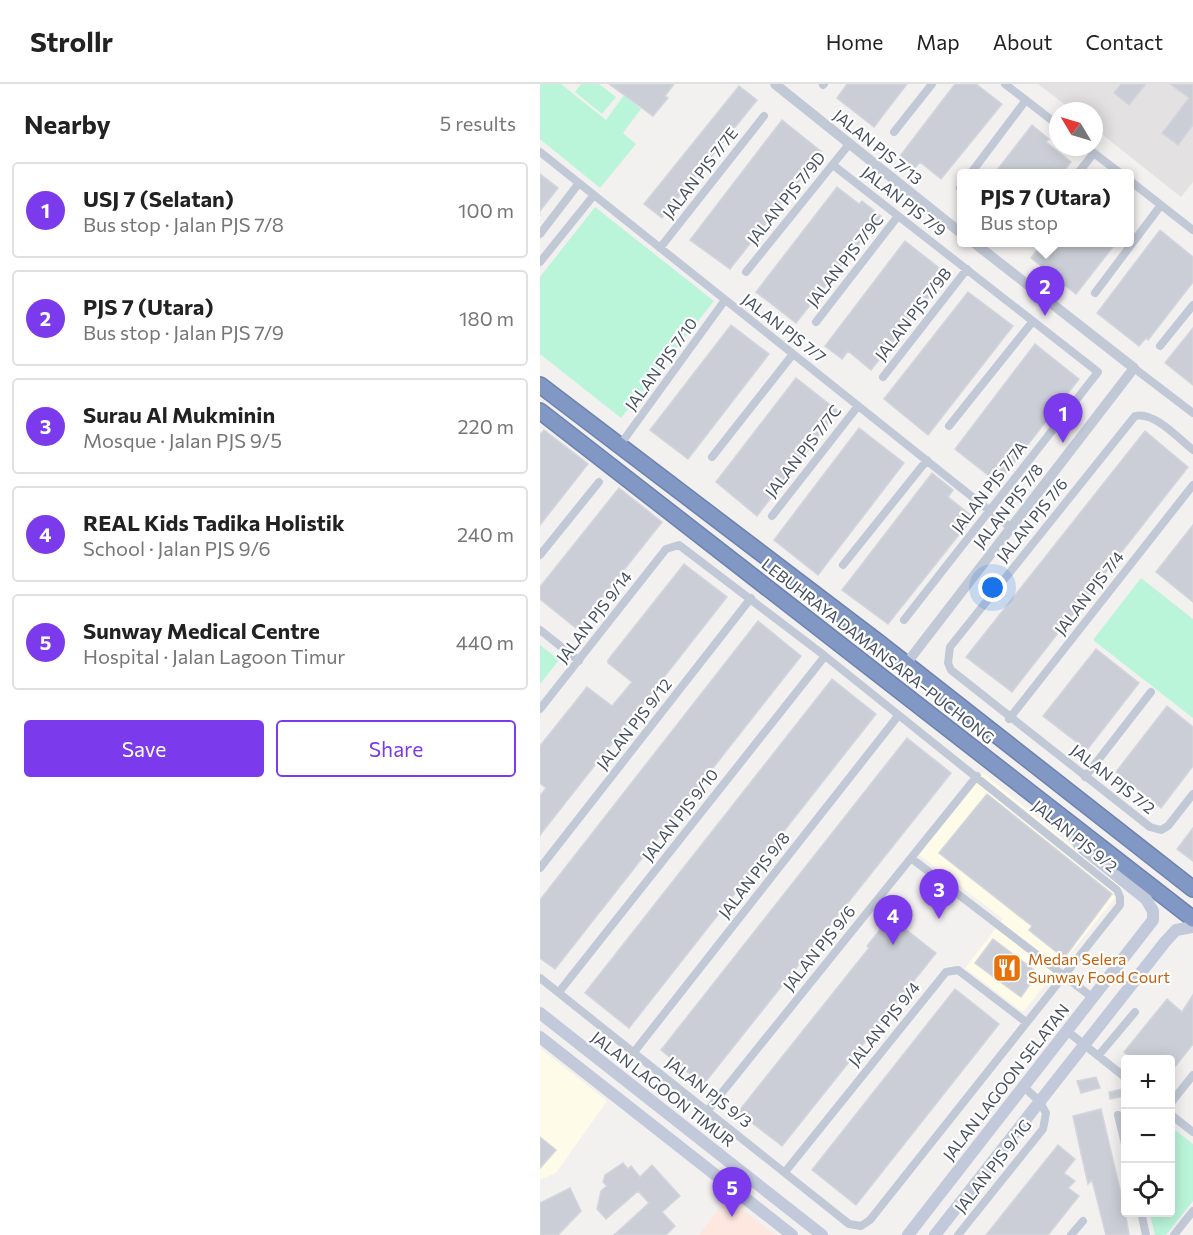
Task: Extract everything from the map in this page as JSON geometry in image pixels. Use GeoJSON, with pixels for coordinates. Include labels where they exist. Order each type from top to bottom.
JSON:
{"type":"FeatureCollection","features":[{"type":"Feature","properties":{"kind":"highway","name":"LEBUHRAYA DAMANSARA–PUCHONG"},"geometry":{"type":"LineString","coordinates":[[541,386],[906,664],[1193,889]]}},
{"type":"Feature","properties":{"kind":"highway","name":"LEBUHRAYA DAMANSARA–PUCHONG"},"geometry":{"type":"LineString","coordinates":[[540,411],[1193,919]]}},
{"type":"Feature","properties":{"kind":"main road","name":"JALAN LAGOON SELATAN"},"geometry":{"type":"LineString","coordinates":[[908,1235],[1153,920],[1153,911],[1146,899],[1080,846],[1061,816]]}},
{"type":"Feature","properties":{"kind":"main road"},"geometry":{"type":"LineString","coordinates":[[935,1235],[1171,935],[1176,930],[1193,927]]}},
{"type":"Feature","properties":{"kind":"main road","name":"JALAN LAGOON TIMUR"},"geometry":{"type":"LineString","coordinates":[[540,1013],[822,1235]]}},
{"type":"Feature","properties":{"kind":"main road"},"geometry":{"type":"LineString","coordinates":[[540,1036],[792,1235]]}},
{"type":"Feature","properties":{"kind":"street","name":"JALAN PJS 7/13"},"geometry":{"type":"LineString","coordinates":[[775,84],[957,230]]}},
{"type":"Feature","properties":{"kind":"street"},"geometry":{"type":"LineString","coordinates":[[894,132],[932,84]]}},
{"type":"Feature","properties":{"kind":"street"},"geometry":{"type":"LineString","coordinates":[[1005,84],[1049,118]]}},
{"type":"Feature","properties":{"kind":"street"},"geometry":{"type":"LineString","coordinates":[[975,169],[1026,100]]}},
{"type":"Feature","properties":{"kind":"street","name":"JALAN PJS 7/7E"},"geometry":{"type":"LineString","coordinates":[[660,248],[764,116]]}},
{"type":"Feature","properties":{"kind":"street","name":"JALAN PJS 7/9D"},"geometry":{"type":"LineString","coordinates":[[746,272],[850,143]]}},
{"type":"Feature","properties":{"kind":"street","name":"JALAN PJS 7/7"},"geometry":{"type":"LineString","coordinates":[[540,152],[1010,527]]}},
{"type":"Feature","properties":{"kind":"street"},"geometry":{"type":"LineString","coordinates":[[1098,156],[1114,169]]}},
{"type":"Feature","properties":{"kind":"street","name":"JALAN PJS 7/9"},"geometry":{"type":"LineString","coordinates":[[833,165],[1098,372]]}},
{"type":"Feature","properties":{"kind":"street"},"geometry":{"type":"LineString","coordinates":[[540,234],[579,183]]}},
{"type":"Feature","properties":{"kind":"street"},"geometry":{"type":"LineString","coordinates":[[1134,184],[1193,230]]}},
{"type":"Feature","properties":{"kind":"street"},"geometry":{"type":"LineString","coordinates":[[540,262],[594,195]]}},
{"type":"Feature","properties":{"kind":"street"},"geometry":{"type":"LineString","coordinates":[[1134,241],[1161,205]]}},
{"type":"Feature","properties":{"kind":"street","name":"JALAN PJS 7/9C"},"geometry":{"type":"LineString","coordinates":[[816,322],[898,216]]}},
{"type":"Feature","properties":{"kind":"street"},"geometry":{"type":"LineString","coordinates":[[978,247],[1193,413]]}},
{"type":"Feature","properties":{"kind":"street"},"geometry":{"type":"LineString","coordinates":[[1095,293],[1130,247]]}},
{"type":"Feature","properties":{"kind":"street","name":"JALAN PJS 7/9B"},"geometry":{"type":"LineString","coordinates":[[883,377],[967,269]]}},
{"type":"Feature","properties":{"kind":"street","name":"JALAN PJS 7/10"},"geometry":{"type":"LineString","coordinates":[[620,446],[725,300]]}},
{"type":"Feature","properties":{"kind":"street"},"geometry":{"type":"LineString","coordinates":[[1160,346],[1193,305]]}},
{"type":"Feature","properties":{"kind":"street"},"geometry":{"type":"LineString","coordinates":[[949,426],[1033,321]]}},
{"type":"Feature","properties":{"kind":"street"},"geometry":{"type":"LineString","coordinates":[[712,458],[793,354]]}},
{"type":"Feature","properties":{"kind":"street","name":"JALAN PJS 7/8"},"geometry":{"type":"LineString","coordinates":[[906,664],[1134,368]]}},
{"type":"Feature","properties":{"kind":"street","name":"JALAN PJS 7/7A"},"geometry":{"type":"LineString","coordinates":[[904,621],[1098,372]]}},
{"type":"Feature","properties":{"kind":"street","name":"JALAN PJS 7/7C"},"geometry":{"type":"LineString","coordinates":[[772,516],[858,406]]}},
{"type":"Feature","properties":{"kind":"street","name":"JALAN PJS 7/6"},"geometry":{"type":"LineString","coordinates":[[1009,718],[951,670],[948,663],[950,647],[1135,416],[1143,414],[1152,418],[1193,450]]}},
{"type":"Feature","properties":{"kind":"street"},"geometry":{"type":"LineString","coordinates":[[843,565],[927,460]]}},
{"type":"Feature","properties":{"kind":"street"},"geometry":{"type":"LineString","coordinates":[[540,555],[599,482]]}},
{"type":"Feature","properties":{"kind":"street","name":"JALAN PJS 7/4"},"geometry":{"type":"LineString","coordinates":[[1009,718],[1193,485]]}},
{"type":"Feature","properties":{"kind":"street","name":"JALAN PJS 9/2"},"geometry":{"type":"LineString","coordinates":[[674,545],[683,547],[825,656],[1080,859],[1117,890],[1120,897],[1120,905],[870,1220],[861,1226]]}},
{"type":"Feature","properties":{"kind":"street","name":"JALAN PJS 9/14"},"geometry":{"type":"LineString","coordinates":[[540,709],[666,549],[674,545]]}},
{"type":"Feature","properties":{"kind":"street","name":"JALAN PJS 9/12"},"geometry":{"type":"LineString","coordinates":[[540,868],[751,598]]}},
{"type":"Feature","properties":{"kind":"street"},"geometry":{"type":"LineString","coordinates":[[540,630],[579,661]]}},
{"type":"Feature","properties":{"kind":"street","name":"JALAN PJS 9/10"},"geometry":{"type":"LineString","coordinates":[[559,992],[825,656]]}},
{"type":"Feature","properties":{"kind":"street"},"geometry":{"type":"LineString","coordinates":[[1085,777],[1151,692]]}},
{"type":"Feature","properties":{"kind":"street","name":"JALAN PJS 9/8"},"geometry":{"type":"LineString","coordinates":[[634,1052],[898,716]]}},
{"type":"Feature","properties":{"kind":"street","name":"JALAN PJS 7/2"},"geometry":{"type":"LineString","coordinates":[[1009,718],[1150,827],[1161,830],[1168,826],[1193,794]]}},
{"type":"Feature","properties":{"kind":"street","name":"JALAN PJS 9/6"},"geometry":{"type":"LineString","coordinates":[[708,1110],[977,776]]}},
{"type":"Feature","properties":{"kind":"street"},"geometry":{"type":"LineString","coordinates":[[911,858],[1093,998]]}},
{"type":"Feature","properties":{"kind":"street","name":"JALAN PJS 9/4"},"geometry":{"type":"LineString","coordinates":[[786,1172],[946,972],[958,970],[1026,1022]]}},
{"type":"Feature","properties":{"kind":"street","name":"JALAN PJS 9/3"},"geometry":{"type":"LineString","coordinates":[[540,978],[849,1224],[861,1226]]}},
{"type":"Feature","properties":{"kind":"street"},"geometry":{"type":"LineString","coordinates":[[1098,1056],[1135,1011]]}},
{"type":"Feature","properties":{"kind":"street"},"geometry":{"type":"LineString","coordinates":[[1067,1031],[1121,1075]]}},
{"type":"Feature","properties":{"kind":"street"},"geometry":{"type":"LineString","coordinates":[[1175,1098],[1193,1075]]}},
{"type":"Feature","properties":{"kind":"street","name":"JALAN PJS 9/1G"},"geometry":{"type":"LineString","coordinates":[[958,1235],[1043,1129],[1046,1113],[1040,1101],[1024,1087]]}},
{"type":"Feature","properties":{"kind":"street"},"geometry":{"type":"LineString","coordinates":[[1118,1115],[1121,1129]]}},
{"type":"Feature","properties":{"kind":"street"},"geometry":{"type":"LineString","coordinates":[[1175,1118],[1193,1132]]}},
{"type":"Feature","properties":{"kind":"street"},"geometry":{"type":"LineString","coordinates":[[1174,1235],[1193,1211]]}},
{"type":"Feature","properties":{"kind":"street"},"geometry":{"type":"LineString","coordinates":[[1142,1217],[1146,1235]]}},
{"type":"Feature","properties":{"kind":"street"},"geometry":{"type":"LineString","coordinates":[[1071,1235],[1083,1221]]}},
{"type":"Feature","properties":{"kind":"shaded area"},"geometry":{"type":"Polygon","coordinates":[[[1038,84],[1193,84],[1193,182],[1181,197],[1103,135],[1103,102],[1061,102],[1038,84]]]}},
{"type":"Feature","properties":{"kind":"shaded area"},"geometry":{"type":"Polygon","coordinates":[[[983,773],[1123,888],[1023,1012],[965,968],[1003,919],[918,854],[983,773]]]}},
{"type":"Feature","properties":{"kind":"shaded area"},"geometry":{"type":"Polygon","coordinates":[[[540,1048],[607,1101],[556,1173],[540,1180],[540,1048]]]}},
{"type":"Feature","properties":{"kind":"shaded area"},"geometry":{"type":"Polygon","coordinates":[[[727,1198],[775,1235],[699,1235],[727,1198]]]}},
{"type":"Feature","properties":{"kind":"green space"},"geometry":{"type":"Polygon","coordinates":[[[540,84],[561,84],[606,120],[624,95],[641,109],[623,133],[636,144],[600,188],[540,139],[540,84]]]}},
{"type":"Feature","properties":{"kind":"green space"},"geometry":{"type":"Polygon","coordinates":[[[581,84],[599,84],[616,97],[602,114],[575,92],[581,84]]]}},
{"type":"Feature","properties":{"kind":"green space"},"geometry":{"type":"Polygon","coordinates":[[[595,207],[714,301],[621,418],[540,354],[540,277],[595,207]]]}},
{"type":"Feature","properties":{"kind":"green space"},"geometry":{"type":"Polygon","coordinates":[[[1141,578],[1193,619],[1193,718],[1093,640],[1141,578]]]}},
{"type":"Feature","properties":{"kind":"green space"},"geometry":{"type":"Polygon","coordinates":[[[540,645],[559,660],[540,684],[540,645]]]}},
{"type":"Feature","properties":{"kind":"green space"},"geometry":{"type":"Polygon","coordinates":[[[1175,1130],[1193,1144],[1193,1201],[1166,1235],[1155,1235],[1151,1217],[1175,1217],[1175,1130]]]}},
{"type":"Feature","properties":{"kind":"building"},"geometry":{"type":"Polygon","coordinates":[[[609,84],[674,84],[665,96],[668,98],[653,116],[609,84]]]}},
{"type":"Feature","properties":{"kind":"building"},"geometry":{"type":"Polygon","coordinates":[[[847,84],[907,84],[874,127],[837,98],[847,84]]]}},
{"type":"Feature","properties":{"kind":"building"},"geometry":{"type":"Polygon","coordinates":[[[955,84],[976,84],[1002,104],[941,179],[920,162],[915,168],[900,156],[955,84]]]}},
{"type":"Feature","properties":{"kind":"building"},"geometry":{"type":"Polygon","coordinates":[[[1121,84],[1146,84],[1129,105],[1114,93],[1121,84]]]}},
{"type":"Feature","properties":{"kind":"building"},"geometry":{"type":"Polygon","coordinates":[[[1170,84],[1193,84],[1193,125],[1178,145],[1162,133],[1189,98],[1170,84]]]}},
{"type":"Feature","properties":{"kind":"building"},"geometry":{"type":"Polygon","coordinates":[[[739,86],[757,100],[662,218],[644,204],[739,86]]]}},
{"type":"Feature","properties":{"kind":"building"},"geometry":{"type":"Polygon","coordinates":[[[782,120],[822,152],[730,269],[690,240],[782,120]]]}},
{"type":"Feature","properties":{"kind":"building"},"geometry":{"type":"Polygon","coordinates":[[[1032,125],[1049,139],[1046,142],[1049,144],[1049,156],[1064,156],[1071,162],[1066,169],[998,169],[1032,125]]]}},
{"type":"Feature","properties":{"kind":"building"},"geometry":{"type":"Polygon","coordinates":[[[540,174],[558,188],[540,211],[540,174]]]}},
{"type":"Feature","properties":{"kind":"building"},"geometry":{"type":"Polygon","coordinates":[[[837,187],[859,204],[862,201],[881,216],[796,323],[756,292],[837,187]]]}},
{"type":"Feature","properties":{"kind":"building"},"geometry":{"type":"Polygon","coordinates":[[[1160,230],[1193,257],[1193,282],[1148,340],[1146,338],[1139,346],[1097,313],[1160,230]]]}},
{"type":"Feature","properties":{"kind":"building"},"geometry":{"type":"Polygon","coordinates":[[[905,241],[947,274],[871,370],[848,351],[842,359],[825,346],[905,241]]]}},
{"type":"Feature","properties":{"kind":"building"},"geometry":{"type":"Polygon","coordinates":[[[1040,247],[1113,247],[1076,294],[1031,258],[1040,247]]]}},
{"type":"Feature","properties":{"kind":"building"},"geometry":{"type":"Polygon","coordinates":[[[968,292],[1013,326],[928,435],[884,399],[968,292]]]}},
{"type":"Feature","properties":{"kind":"building"},"geometry":{"type":"Polygon","coordinates":[[[731,325],[769,354],[688,459],[650,430],[731,325]]]}},
{"type":"Feature","properties":{"kind":"building"},"geometry":{"type":"Polygon","coordinates":[[[1193,328],[1193,385],[1165,363],[1193,328]]]}},
{"type":"Feature","properties":{"kind":"building"},"geometry":{"type":"Polygon","coordinates":[[[1035,344],[1079,379],[998,483],[955,449],[1035,344]]]}},
{"type":"Feature","properties":{"kind":"building"},"geometry":{"type":"Polygon","coordinates":[[[796,378],[838,411],[757,516],[716,482],[796,378]]]}},
{"type":"Feature","properties":{"kind":"building"},"geometry":{"type":"Polygon","coordinates":[[[859,428],[904,463],[818,575],[774,540],[859,428]]]}},
{"type":"Feature","properties":{"kind":"building"},"geometry":{"type":"Polygon","coordinates":[[[544,430],[588,464],[540,525],[540,435],[544,430]]]}},
{"type":"Feature","properties":{"kind":"building"},"geometry":{"type":"Polygon","coordinates":[[[1145,431],[1188,467],[1012,692],[966,657],[1145,431]]]}},
{"type":"Feature","properties":{"kind":"building"},"geometry":{"type":"Polygon","coordinates":[[[932,473],[953,490],[948,497],[973,517],[888,624],[842,590],[932,473]]]}},
{"type":"Feature","properties":{"kind":"building"},"geometry":{"type":"Polygon","coordinates":[[[619,488],[662,522],[577,629],[540,599],[540,587],[619,488]]]}},
{"type":"Feature","properties":{"kind":"building"},"geometry":{"type":"Polygon","coordinates":[[[1193,525],[1193,602],[1156,572],[1193,525]]]}},
{"type":"Feature","properties":{"kind":"building"},"geometry":{"type":"Polygon","coordinates":[[[684,564],[727,597],[540,835],[540,796],[546,788],[540,783],[540,746],[587,687],[612,706],[632,682],[608,663],[608,660],[684,564]]]}},
{"type":"Feature","properties":{"kind":"building"},"geometry":{"type":"Polygon","coordinates":[[[758,621],[801,656],[555,969],[540,958],[540,900],[758,621]]]}},
{"type":"Feature","properties":{"kind":"building"},"geometry":{"type":"Polygon","coordinates":[[[1096,649],[1139,683],[1087,750],[1043,716],[1096,649]]]}},
{"type":"Feature","properties":{"kind":"building"},"geometry":{"type":"Polygon","coordinates":[[[832,679],[876,714],[629,1028],[585,993],[832,679]]]}},
{"type":"Feature","properties":{"kind":"building"},"geometry":{"type":"Polygon","coordinates":[[[1167,706],[1193,727],[1193,766],[1161,808],[1116,772],[1167,706]]]}},
{"type":"Feature","properties":{"kind":"building"},"geometry":{"type":"Polygon","coordinates":[[[907,738],[951,773],[703,1085],[661,1050],[907,738]]]}},
{"type":"Feature","properties":{"kind":"building"},"geometry":{"type":"Polygon","coordinates":[[[987,794],[1112,894],[1064,958],[1029,930],[1032,926],[939,853],[987,794]]]}},
{"type":"Feature","properties":{"kind":"building"},"geometry":{"type":"Polygon","coordinates":[[[1193,828],[1193,861],[1177,849],[1193,828]]]}},
{"type":"Feature","properties":{"kind":"building"},"geometry":{"type":"Polygon","coordinates":[[[890,917],[936,953],[782,1146],[738,1112],[869,948],[867,946],[890,917]]]}},
{"type":"Feature","properties":{"kind":"building","name":"Medan Selera Sunway Food Court"},"geometry":{"type":"Polygon","coordinates":[[[993,939],[1038,973],[1021,997],[975,963],[993,939]]]}},
{"type":"Feature","properties":{"kind":"building"},"geometry":{"type":"Polygon","coordinates":[[[955,989],[999,1024],[856,1205],[812,1170],[955,989]]]}},
{"type":"Feature","properties":{"kind":"building"},"geometry":{"type":"Polygon","coordinates":[[[1193,995],[1193,1044],[1175,1067],[1175,1055],[1128,1055],[1124,1052],[1167,999],[1182,1012],[1193,995]]]}},
{"type":"Feature","properties":{"kind":"building"},"geometry":{"type":"Polygon","coordinates":[[[1096,1077],[1100,1088],[1081,1093],[1077,1081],[1096,1077]]]}},
{"type":"Feature","properties":{"kind":"building"},"geometry":{"type":"Polygon","coordinates":[[[1121,1089],[1121,1097],[1110,1099],[1109,1092],[1121,1089]]]}},
{"type":"Feature","properties":{"kind":"building"},"geometry":{"type":"Polygon","coordinates":[[[1101,1109],[1121,1194],[1121,1217],[1126,1217],[1129,1235],[1106,1235],[1092,1180],[1088,1184],[1073,1116],[1101,1109]]]}},
{"type":"Feature","properties":{"kind":"building"},"geometry":{"type":"Polygon","coordinates":[[[540,1137],[556,1150],[540,1168],[540,1137]]]}},
{"type":"Feature","properties":{"kind":"building"},"geometry":{"type":"Polygon","coordinates":[[[1058,1145],[1075,1159],[1064,1173],[1075,1181],[1068,1188],[1079,1196],[1048,1235],[986,1235],[1058,1145]]]}},
{"type":"Feature","properties":{"kind":"building"},"geometry":{"type":"Polygon","coordinates":[[[623,1163],[628,1169],[631,1166],[640,1177],[652,1165],[680,1196],[662,1212],[675,1226],[666,1235],[614,1235],[649,1203],[638,1191],[606,1219],[597,1209],[601,1191],[607,1186],[603,1182],[605,1175],[623,1163]]]}},
{"type":"Feature","properties":{"kind":"building"},"geometry":{"type":"Polygon","coordinates":[[[570,1188],[581,1211],[558,1235],[540,1235],[540,1203],[570,1188]]]}},
{"type":"Feature","properties":{"kind":"place","name":"PJS 7 (Utara)"},"geometry":{"type":"Point","coordinates":[1045,316]}},
{"type":"Feature","properties":{"kind":"place","name":"USJ 7 (Selatan)"},"geometry":{"type":"Point","coordinates":[1063,443]}},
{"type":"Feature","properties":{"kind":"place","name":"Surau Al Mukminin"},"geometry":{"type":"Point","coordinates":[939,919]}},
{"type":"Feature","properties":{"kind":"place","name":"REAL Kids Tadika Holistik"},"geometry":{"type":"Point","coordinates":[893,945]}},
{"type":"Feature","properties":{"kind":"place","name":"Medan Selera Sunway Food Court"},"geometry":{"type":"Point","coordinates":[1007,968]}},
{"type":"Feature","properties":{"kind":"place","name":"Sunway Medical Centre"},"geometry":{"type":"Point","coordinates":[732,1217]}}]}
